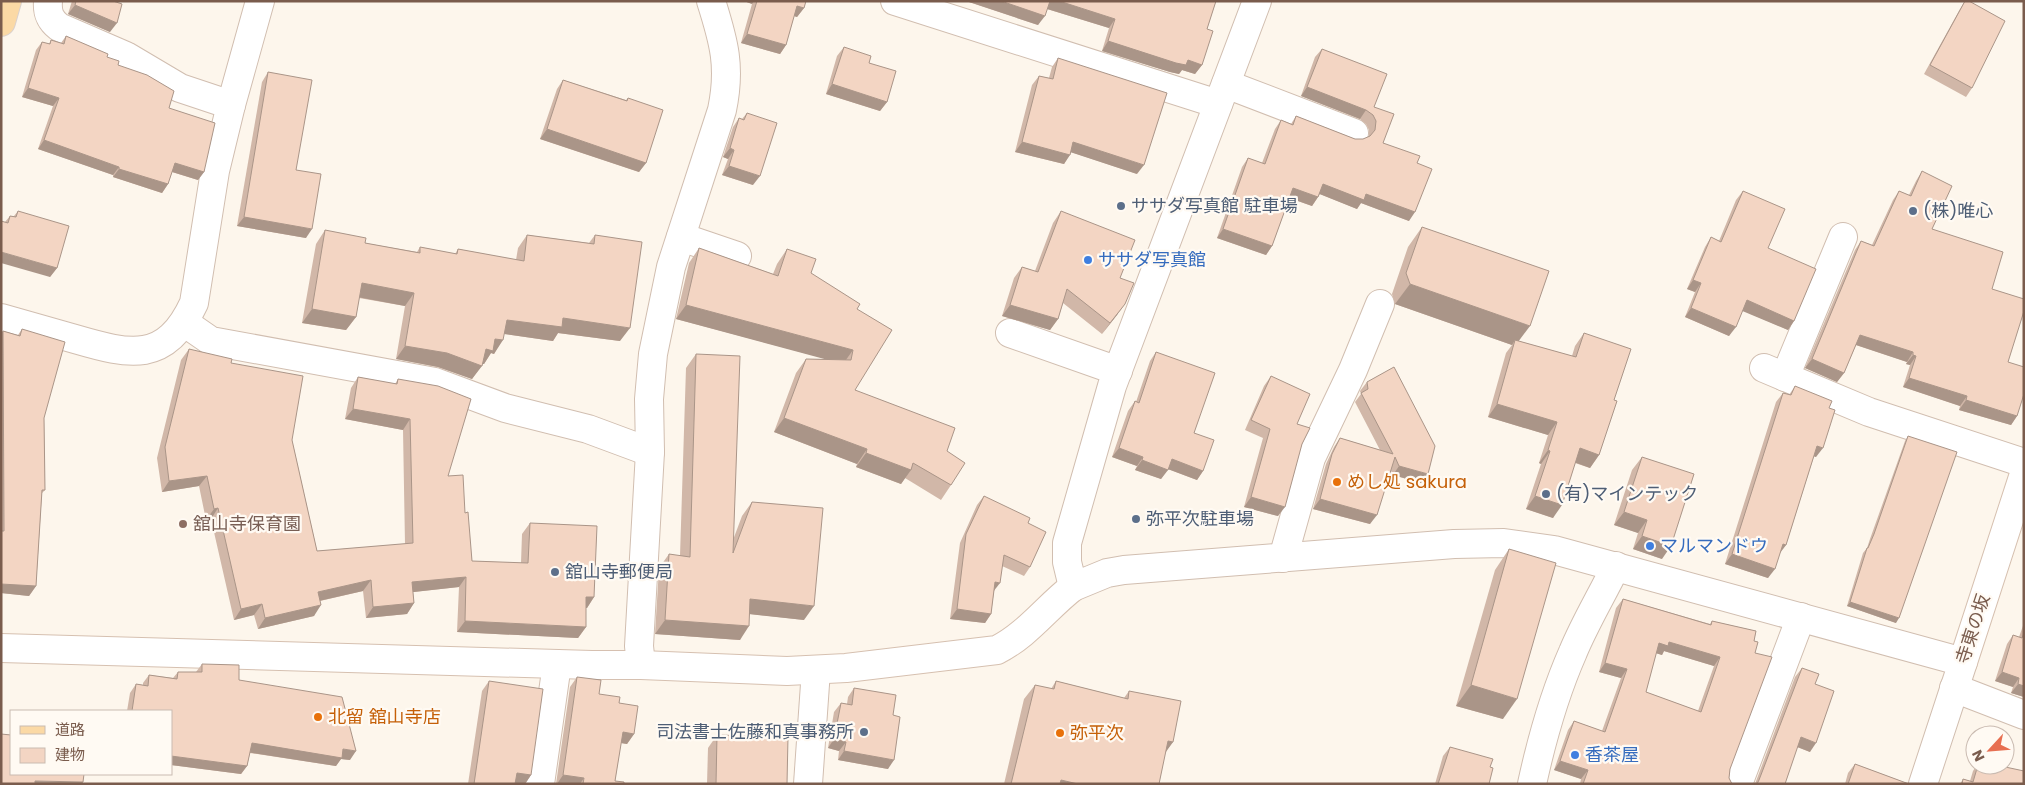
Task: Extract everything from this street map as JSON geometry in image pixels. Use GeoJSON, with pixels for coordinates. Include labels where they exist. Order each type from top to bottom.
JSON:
{"type":"FeatureCollection","features":[{"type":"Feature","properties":{"kind":"main road"},"geometry":{"type":"LineString","coordinates":[[1,22],[7,1]]}},
{"type":"Feature","properties":{"kind":"street"},"geometry":{"type":"LineString","coordinates":[[48,1],[48,12],[51,21],[59,27],[126,56],[180,88],[231,105]]}},
{"type":"Feature","properties":{"kind":"street"},"geometry":{"type":"LineString","coordinates":[[1,318],[128,352],[150,350],[170,339],[185,323],[194,304],[210,199],[231,105],[260,1]]}},
{"type":"Feature","properties":{"kind":"street"},"geometry":{"type":"LineString","coordinates":[[641,664],[639,646],[650,452],[649,399],[653,354],[671,267],[722,110],[727,84],[726,57],[711,1]]}},
{"type":"Feature","properties":{"kind":"street"},"geometry":{"type":"LineString","coordinates":[[895,1],[1222,94],[1354,134]]}},
{"type":"Feature","properties":{"kind":"street"},"geometry":{"type":"LineString","coordinates":[[1074,587],[1067,562],[1067,543],[1118,371],[1257,1]]}},
{"type":"Feature","properties":{"kind":"street"},"geometry":{"type":"LineString","coordinates":[[681,237],[737,256]]}},
{"type":"Feature","properties":{"kind":"street"},"geometry":{"type":"LineString","coordinates":[[1843,238],[1774,372],[1869,412],[2024,463]]}},
{"type":"Feature","properties":{"kind":"street"},"geometry":{"type":"LineString","coordinates":[[1283,558],[1311,458],[1353,370],[1380,304]]}},
{"type":"Feature","properties":{"kind":"street"},"geometry":{"type":"LineString","coordinates":[[185,323],[211,341],[435,382],[505,408],[588,429],[650,452]]}},
{"type":"Feature","properties":{"kind":"street"},"geometry":{"type":"LineString","coordinates":[[1010,333],[1118,371]]}},
{"type":"Feature","properties":{"kind":"street","name":"寺東の坂"},"geometry":{"type":"LineString","coordinates":[[1923,784],[2024,474]]}},
{"type":"Feature","properties":{"kind":"street"},"geometry":{"type":"LineString","coordinates":[[1,648],[816,670],[997,650],[1019,636],[1074,587],[1106,573],[1479,542],[1529,545],[1554,550],[1963,662]]}},
{"type":"Feature","properties":{"kind":"street"},"geometry":{"type":"LineString","coordinates":[[1532,784],[1546,725],[1560,683],[1573,650],[1616,566]]}},
{"type":"Feature","properties":{"kind":"street"},"geometry":{"type":"LineString","coordinates":[[1738,784],[1801,617]]}},
{"type":"Feature","properties":{"kind":"street"},"geometry":{"type":"LineString","coordinates":[[540,784],[558,664]]}},
{"type":"Feature","properties":{"kind":"street"},"geometry":{"type":"LineString","coordinates":[[808,784],[816,670]]}},
{"type":"Feature","properties":{"kind":"street"},"geometry":{"type":"LineString","coordinates":[[1954,688],[2024,715]]}},
{"type":"Feature","properties":{"kind":"building"},"geometry":{"type":"Polygon","coordinates":[[[76,1],[113,1],[122,4],[117,23],[75,5],[76,1]]]}},
{"type":"Feature","properties":{"kind":"building"},"geometry":{"type":"Polygon","coordinates":[[[757,1],[806,1],[804,8],[797,6],[786,45],[747,34],[757,1]]]}},
{"type":"Feature","properties":{"kind":"building"},"geometry":{"type":"Polygon","coordinates":[[[1001,1],[1050,1],[1045,16],[1001,1]]]}},
{"type":"Feature","properties":{"kind":"building"},"geometry":{"type":"Polygon","coordinates":[[[1059,1],[1216,1],[1207,29],[1213,31],[1202,65],[1188,60],[1186,65],[1108,41],[1115,19],[1059,1]]]}},
{"type":"Feature","properties":{"kind":"building"},"geometry":{"type":"Polygon","coordinates":[[[1965,1],[1969,1],[2005,21],[1972,88],[1930,65],[1965,1]]]}},
{"type":"Feature","properties":{"kind":"building"},"geometry":{"type":"Polygon","coordinates":[[[66,36],[108,54],[107,57],[119,61],[118,65],[147,75],[174,91],[169,108],[215,123],[204,172],[175,163],[168,184],[119,169],[119,167],[44,140],[59,98],[28,88],[42,42],[50,44],[51,40],[64,44],[66,36]]]}},
{"type":"Feature","properties":{"kind":"building"},"geometry":{"type":"Polygon","coordinates":[[[844,47],[871,56],[869,63],[896,71],[887,102],[832,84],[844,47]]]}},
{"type":"Feature","properties":{"kind":"building"},"geometry":{"type":"Polygon","coordinates":[[[1322,49],[1387,74],[1374,107],[1394,114],[1383,143],[1420,156],[1417,163],[1432,169],[1415,212],[1366,194],[1364,200],[1323,184],[1318,197],[1293,188],[1272,246],[1223,229],[1248,158],[1265,164],[1281,120],[1293,125],[1296,116],[1355,139],[1363,139],[1370,136],[1375,130],[1376,121],[1373,115],[1366,110],[1307,87],[1322,49]]]}},
{"type":"Feature","properties":{"kind":"building"},"geometry":{"type":"Polygon","coordinates":[[[1058,58],[1167,93],[1144,165],[1073,142],[1070,155],[1022,142],[1039,76],[1053,79],[1058,58]]]}},
{"type":"Feature","properties":{"kind":"building"},"geometry":{"type":"Polygon","coordinates":[[[268,72],[312,80],[296,170],[321,174],[312,229],[244,217],[268,72]]]}},
{"type":"Feature","properties":{"kind":"building"},"geometry":{"type":"Polygon","coordinates":[[[563,80],[627,101],[628,98],[663,110],[646,163],[547,129],[563,80]]]}},
{"type":"Feature","properties":{"kind":"building"},"geometry":{"type":"Polygon","coordinates":[[[747,113],[777,123],[760,176],[729,166],[734,150],[730,148],[739,118],[744,120],[747,113]]]}},
{"type":"Feature","properties":{"kind":"building"},"geometry":{"type":"Polygon","coordinates":[[[1922,171],[1952,186],[1932,229],[2003,252],[1992,289],[2024,299],[2024,311],[2008,362],[2024,367],[2024,394],[2017,416],[1966,400],[1967,396],[1909,378],[1916,356],[1913,355],[1913,352],[1860,335],[1844,373],[1812,359],[1861,241],[1874,246],[1899,191],[1911,196],[1922,171]]]}},
{"type":"Feature","properties":{"kind":"building"},"geometry":{"type":"Polygon","coordinates":[[[1743,191],[1785,209],[1768,248],[1816,269],[1794,321],[1747,300],[1736,327],[1691,308],[1701,283],[1693,280],[1711,237],[1721,242],[1743,191]]]}},
{"type":"Feature","properties":{"kind":"building"},"geometry":{"type":"Polygon","coordinates":[[[18,211],[69,226],[57,268],[1,252],[1,221],[8,223],[10,216],[16,217],[18,211]]]}},
{"type":"Feature","properties":{"kind":"building"},"geometry":{"type":"Polygon","coordinates":[[[1061,211],[1135,240],[1120,278],[1134,283],[1125,304],[1110,323],[1067,289],[1058,319],[1010,305],[1022,267],[1038,272],[1061,211]]]}},
{"type":"Feature","properties":{"kind":"building"},"geometry":{"type":"Polygon","coordinates":[[[1422,227],[1549,271],[1530,326],[1410,284],[1406,273],[1422,227]]]}},
{"type":"Feature","properties":{"kind":"building"},"geometry":{"type":"Polygon","coordinates":[[[325,230],[366,238],[365,243],[420,253],[420,247],[457,254],[458,249],[524,261],[527,235],[594,244],[595,235],[642,242],[630,328],[563,318],[562,327],[507,320],[503,340],[495,339],[493,351],[486,349],[482,366],[447,353],[405,346],[414,293],[362,283],[356,317],[312,309],[325,230]]]}},
{"type":"Feature","properties":{"kind":"building"},"geometry":{"type":"Polygon","coordinates":[[[699,248],[778,276],[787,249],[816,259],[811,273],[860,304],[857,309],[892,330],[855,390],[955,428],[947,451],[965,463],[951,485],[913,463],[911,470],[866,453],[867,449],[784,418],[806,359],[851,360],[853,350],[686,305],[699,248]]]}},
{"type":"Feature","properties":{"kind":"building"},"geometry":{"type":"Polygon","coordinates":[[[22,329],[65,342],[44,418],[45,490],[42,490],[36,586],[1,584],[1,531],[4,531],[3,331],[20,336],[22,329]]]}},
{"type":"Feature","properties":{"kind":"building"},"geometry":{"type":"Polygon","coordinates":[[[1584,333],[1631,349],[1614,400],[1617,401],[1599,455],[1580,448],[1562,505],[1535,496],[1550,451],[1548,450],[1557,422],[1497,404],[1515,340],[1576,357],[1584,333]]]}},
{"type":"Feature","properties":{"kind":"building"},"geometry":{"type":"Polygon","coordinates":[[[189,349],[232,359],[231,363],[303,376],[292,440],[317,551],[413,543],[410,419],[353,409],[358,377],[397,384],[398,379],[438,386],[471,399],[448,476],[463,475],[465,513],[468,512],[472,561],[528,563],[530,523],[597,526],[594,597],[586,597],[586,627],[465,621],[466,577],[412,582],[414,603],[373,607],[371,580],[318,592],[321,605],[265,618],[262,604],[241,609],[218,508],[214,509],[207,476],[169,481],[165,447],[189,349]]]}},
{"type":"Feature","properties":{"kind":"building"},"geometry":{"type":"Polygon","coordinates":[[[1156,352],[1215,373],[1194,433],[1214,440],[1203,471],[1172,459],[1168,470],[1142,460],[1143,457],[1119,448],[1135,401],[1139,403],[1156,352]]]}},
{"type":"Feature","properties":{"kind":"building"},"geometry":{"type":"Polygon","coordinates":[[[696,354],[740,356],[733,553],[752,502],[823,508],[814,606],[750,599],[749,626],[665,620],[669,554],[690,557],[696,354]]]}},
{"type":"Feature","properties":{"kind":"building"},"geometry":{"type":"Polygon","coordinates":[[[1394,367],[1435,446],[1428,474],[1399,466],[1395,457],[1377,515],[1320,499],[1332,454],[1340,438],[1393,454],[1361,393],[1368,389],[1367,382],[1394,367]]]}},
{"type":"Feature","properties":{"kind":"building"},"geometry":{"type":"Polygon","coordinates":[[[1271,376],[1310,394],[1297,424],[1310,428],[1302,444],[1285,507],[1251,497],[1270,429],[1251,420],[1271,376]]]}},
{"type":"Feature","properties":{"kind":"building"},"geometry":{"type":"Polygon","coordinates":[[[1795,386],[1832,401],[1829,408],[1835,410],[1823,448],[1817,446],[1786,545],[1783,544],[1775,569],[1732,554],[1783,393],[1791,395],[1795,386]]]}},
{"type":"Feature","properties":{"kind":"building"},"geometry":{"type":"Polygon","coordinates":[[[1908,436],[1957,452],[1899,618],[1850,602],[1867,548],[1874,534],[1908,436]]]}},
{"type":"Feature","properties":{"kind":"building"},"geometry":{"type":"Polygon","coordinates":[[[1642,457],[1694,474],[1671,546],[1642,536],[1647,520],[1624,512],[1642,457]]]}},
{"type":"Feature","properties":{"kind":"building"},"geometry":{"type":"Polygon","coordinates":[[[984,496],[1030,518],[1028,523],[1046,532],[1030,567],[1004,555],[1000,583],[995,582],[991,614],[957,609],[966,534],[984,496]]]}},
{"type":"Feature","properties":{"kind":"building"},"geometry":{"type":"Polygon","coordinates":[[[1509,549],[1556,563],[1517,699],[1471,685],[1509,549]]]}},
{"type":"Feature","properties":{"kind":"building"},"geometry":{"type":"Polygon","coordinates":[[[1623,599],[1711,625],[1712,621],[1756,631],[1754,641],[1758,642],[1755,653],[1772,657],[1730,769],[1729,778],[1732,784],[1583,784],[1588,770],[1560,761],[1574,721],[1605,732],[1627,669],[1605,663],[1623,599]],[[1669,642],[1668,646],[1659,643],[1646,692],[1701,712],[1720,657],[1669,642]]]}},
{"type":"Feature","properties":{"kind":"building"},"geometry":{"type":"Polygon","coordinates":[[[2024,633],[2024,686],[2018,684],[2019,678],[2002,672],[2013,635],[2022,638],[2024,633]]]}},
{"type":"Feature","properties":{"kind":"building"},"geometry":{"type":"Polygon","coordinates":[[[202,664],[239,665],[239,680],[342,697],[356,751],[343,749],[342,758],[252,743],[247,766],[172,756],[172,710],[132,710],[136,684],[148,686],[149,675],[177,679],[178,672],[202,672],[202,664]]]}},
{"type":"Feature","properties":{"kind":"building"},"geometry":{"type":"Polygon","coordinates":[[[1802,668],[1819,674],[1815,684],[1834,691],[1816,743],[1801,737],[1785,784],[1757,784],[1759,780],[1802,668]]]}},
{"type":"Feature","properties":{"kind":"building"},"geometry":{"type":"Polygon","coordinates":[[[577,677],[601,680],[599,694],[620,697],[619,703],[638,706],[634,734],[623,732],[615,781],[624,782],[624,784],[583,784],[584,778],[563,775],[577,677]]]}},
{"type":"Feature","properties":{"kind":"building"},"geometry":{"type":"Polygon","coordinates":[[[489,681],[543,689],[531,775],[517,773],[515,784],[474,784],[489,681]]]}},
{"type":"Feature","properties":{"kind":"building"},"geometry":{"type":"Polygon","coordinates":[[[1056,681],[1128,699],[1129,691],[1181,701],[1173,742],[1168,741],[1159,784],[1078,784],[1061,780],[1060,784],[1011,784],[1035,685],[1054,689],[1056,681]]]}},
{"type":"Feature","properties":{"kind":"building"},"geometry":{"type":"Polygon","coordinates":[[[854,688],[896,695],[893,715],[900,717],[894,760],[844,751],[846,742],[834,739],[841,703],[852,705],[854,688]]]}},
{"type":"Feature","properties":{"kind":"building"},"geometry":{"type":"Polygon","coordinates":[[[1,734],[10,735],[10,775],[84,775],[83,782],[35,781],[35,784],[1,784],[1,734]]]}},
{"type":"Feature","properties":{"kind":"building"},"geometry":{"type":"Polygon","coordinates":[[[717,735],[788,737],[787,784],[716,784],[717,735]]]}},
{"type":"Feature","properties":{"kind":"building"},"geometry":{"type":"Polygon","coordinates":[[[1450,747],[1493,759],[1490,767],[1493,768],[1489,784],[1438,784],[1450,747]]]}},
{"type":"Feature","properties":{"kind":"building"},"geometry":{"type":"Polygon","coordinates":[[[1855,764],[1909,784],[1848,784],[1855,764]]]}},
{"type":"Feature","properties":{"kind":"building"},"geometry":{"type":"Polygon","coordinates":[[[2015,769],[2024,771],[2024,784],[1962,784],[1963,779],[1973,782],[1975,775],[2015,775],[2015,769]]]}},
{"type":"Feature","properties":{"kind":"place","name":"ササダ写真館 駐車場"},"geometry":{"type":"Point","coordinates":[1121,206]}},
{"type":"Feature","properties":{"kind":"place","name":"(株)唯心"},"geometry":{"type":"Point","coordinates":[1913,211]}},
{"type":"Feature","properties":{"kind":"place","name":"ササダ写真館"},"geometry":{"type":"Point","coordinates":[1088,260]}},
{"type":"Feature","properties":{"kind":"place","name":"めし処 sakura"},"geometry":{"type":"Point","coordinates":[1337,482]}},
{"type":"Feature","properties":{"kind":"place","name":"(有)マインテック"},"geometry":{"type":"Point","coordinates":[1546,494]}},
{"type":"Feature","properties":{"kind":"place","name":"弥平次駐車場"},"geometry":{"type":"Point","coordinates":[1136,519]}},
{"type":"Feature","properties":{"kind":"place","name":"舘山寺保育園"},"geometry":{"type":"Point","coordinates":[183,524]}},
{"type":"Feature","properties":{"kind":"place","name":"マルマンドウ"},"geometry":{"type":"Point","coordinates":[1650,546]}},
{"type":"Feature","properties":{"kind":"place","name":"舘山寺郵便局"},"geometry":{"type":"Point","coordinates":[555,572]}},
{"type":"Feature","properties":{"kind":"place","name":"北留 舘山寺店"},"geometry":{"type":"Point","coordinates":[318,717]}},
{"type":"Feature","properties":{"kind":"place","name":"司法書士佐藤和真事務所"},"geometry":{"type":"Point","coordinates":[864,732]}},
{"type":"Feature","properties":{"kind":"place","name":"弥平次"},"geometry":{"type":"Point","coordinates":[1060,733]}},
{"type":"Feature","properties":{"kind":"place","name":"香茶屋"},"geometry":{"type":"Point","coordinates":[1575,755]}}]}
